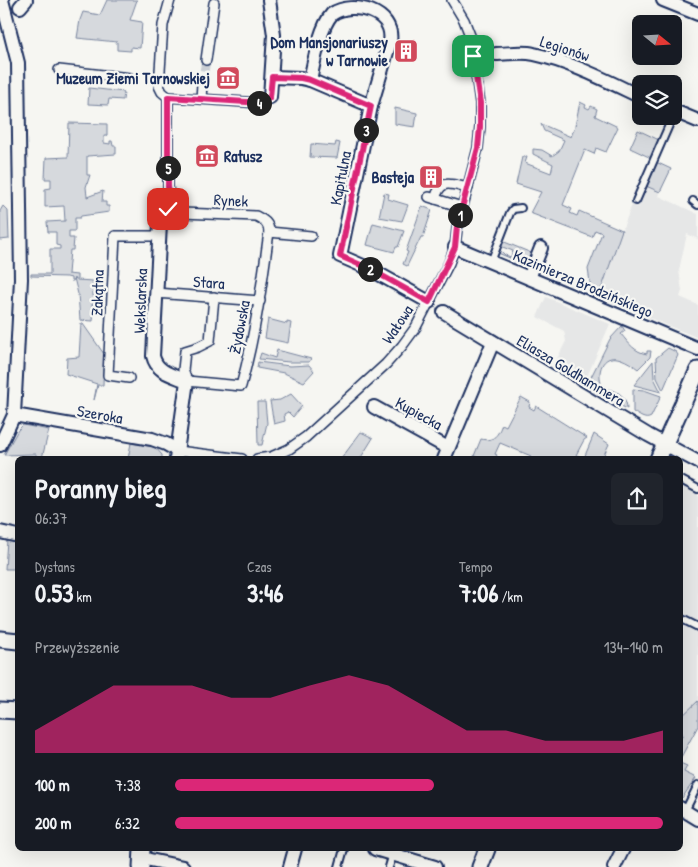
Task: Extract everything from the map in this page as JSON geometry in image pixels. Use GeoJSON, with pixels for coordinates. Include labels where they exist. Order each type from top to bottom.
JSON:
{"type":"FeatureCollection","features":[{"type":"Feature","properties":{"kind":"street"},"geometry":{"type":"LineString","coordinates":[[0,445],[14,415],[21,279],[18,63],[2,0]]}},
{"type":"Feature","properties":{"kind":"street"},"geometry":{"type":"LineString","coordinates":[[170,0],[163,25],[159,86],[162,92],[168,97],[260,103],[270,97],[272,77],[274,35],[268,0]]}},
{"type":"Feature","properties":{"kind":"street","name":"Wałowa"},"geometry":{"type":"LineString","coordinates":[[274,456],[289,449],[322,423],[368,382],[402,346],[416,327],[455,247],[462,207],[478,148],[480,103],[471,38],[464,20],[452,0]]}},
{"type":"Feature","properties":{"kind":"street"},"geometry":{"type":"LineString","coordinates":[[663,0],[698,14]]}},
{"type":"Feature","properties":{"kind":"street"},"geometry":{"type":"LineString","coordinates":[[206,60],[214,2]]}},
{"type":"Feature","properties":{"kind":"street","name":"Kapitulna"},"geometry":{"type":"LineString","coordinates":[[310,80],[323,30],[330,16],[346,5],[353,4],[375,10],[386,20],[390,26],[391,36],[371,106],[340,256],[370,269],[429,302]]}},
{"type":"Feature","properties":{"kind":"street","name":"Legionów"},"geometry":{"type":"LineString","coordinates":[[473,56],[532,53],[592,74],[632,93]]}},
{"type":"Feature","properties":{"kind":"street"},"geometry":{"type":"LineString","coordinates":[[59,70],[130,78]]}},
{"type":"Feature","properties":{"kind":"street"},"geometry":{"type":"LineString","coordinates":[[272,77],[310,80],[371,106]]}},
{"type":"Feature","properties":{"kind":"street"},"geometry":{"type":"LineString","coordinates":[[201,99],[202,84]]}},
{"type":"Feature","properties":{"kind":"street"},"geometry":{"type":"LineString","coordinates":[[168,97],[168,187],[171,207]]}},
{"type":"Feature","properties":{"kind":"street"},"geometry":{"type":"LineString","coordinates":[[682,116],[698,121]]}},
{"type":"Feature","properties":{"kind":"street"},"geometry":{"type":"LineString","coordinates":[[462,207],[432,198],[443,185],[448,184],[468,188]]}},
{"type":"Feature","properties":{"kind":"street","name":"Rynek"},"geometry":{"type":"LineString","coordinates":[[171,207],[178,212],[256,216],[264,221],[268,226],[269,232]]}},
{"type":"Feature","properties":{"kind":"street","name":"Wekslarska"},"geometry":{"type":"LineString","coordinates":[[171,207],[162,219],[159,236],[154,361],[162,371],[187,381]]}},
{"type":"Feature","properties":{"kind":"street"},"geometry":{"type":"LineString","coordinates":[[269,232],[311,236]]}},
{"type":"Feature","properties":{"kind":"street","name":"Żydowska"},"geometry":{"type":"LineString","coordinates":[[187,381],[241,386],[252,346],[269,232]]}},
{"type":"Feature","properties":{"kind":"street","name":"Zakątna"},"geometry":{"type":"LineString","coordinates":[[129,378],[108,375],[115,236],[159,236]]}},
{"type":"Feature","properties":{"kind":"street","name":"Kazimierza Brodzińskiego"},"geometry":{"type":"LineString","coordinates":[[455,247],[698,349]]}},
{"type":"Feature","properties":{"kind":"street"},"geometry":{"type":"LineString","coordinates":[[530,278],[541,248]]}},
{"type":"Feature","properties":{"kind":"street","name":"Stara"},"geometry":{"type":"LineString","coordinates":[[156,293],[260,301]]}},
{"type":"Feature","properties":{"kind":"street"},"geometry":{"type":"LineString","coordinates":[[193,456],[177,455],[187,381],[183,370],[184,351],[210,341],[214,298]]}},
{"type":"Feature","properties":{"kind":"street","name":"Eliasza Goldhammera"},"geometry":{"type":"LineString","coordinates":[[429,302],[662,452],[676,456]]}},
{"type":"Feature","properties":{"kind":"street"},"geometry":{"type":"LineString","coordinates":[[446,453],[493,342]]}},
{"type":"Feature","properties":{"kind":"street"},"geometry":{"type":"LineString","coordinates":[[662,452],[698,370]]}},
{"type":"Feature","properties":{"kind":"street","name":"Kupiecka"},"geometry":{"type":"LineString","coordinates":[[374,407],[446,453]]}},
{"type":"Feature","properties":{"kind":"street","name":"Szeroka"},"geometry":{"type":"LineString","coordinates":[[14,415],[152,439],[166,444],[177,455]]}},
{"type":"Feature","properties":{"kind":"street","name":"Eliasza Goldhammera"},"geometry":{"type":"LineString","coordinates":[[683,458],[698,462]]}},
{"type":"Feature","properties":{"kind":"street"},"geometry":{"type":"LineString","coordinates":[[0,532],[15,535]]}},
{"type":"Feature","properties":{"kind":"street"},"geometry":{"type":"LineString","coordinates":[[0,640],[15,640]]}},
{"type":"Feature","properties":{"kind":"street"},"geometry":{"type":"LineString","coordinates":[[0,710],[15,710]]}},
{"type":"Feature","properties":{"kind":"street"},"geometry":{"type":"LineString","coordinates":[[683,811],[698,819]]}},
{"type":"Feature","properties":{"kind":"street"},"geometry":{"type":"LineString","coordinates":[[290,867],[295,851]]}},
{"type":"Feature","properties":{"kind":"street"},"geometry":{"type":"LineString","coordinates":[[382,851],[435,867]]}},
{"type":"Feature","properties":{"kind":"street"},"geometry":{"type":"LineString","coordinates":[[480,867],[486,851]]}},
{"type":"Feature","properties":{"kind":"street"},"geometry":{"type":"LineString","coordinates":[[614,867],[622,851]]}},
{"type":"Feature","properties":{"kind":"street"},"geometry":{"type":"LineString","coordinates":[[141,858],[183,867]]}},
{"type":"Feature","properties":{"kind":"lane"},"geometry":{"type":"LineString","coordinates":[[636,201],[669,125]]}},
{"type":"Feature","properties":{"kind":"lane"},"geometry":{"type":"LineString","coordinates":[[491,262],[510,213],[513,209],[521,208]]}},
{"type":"Feature","properties":{"kind":"lane"},"geometry":{"type":"LineString","coordinates":[[683,481],[698,489]]}},
{"type":"Feature","properties":{"kind":"lane"},"geometry":{"type":"LineString","coordinates":[[683,620],[698,627]]}},
{"type":"Feature","properties":{"kind":"lane"},"geometry":{"type":"LineString","coordinates":[[683,808],[698,785]]}},
{"type":"Feature","properties":{"kind":"lane"},"geometry":{"type":"LineString","coordinates":[[339,867],[343,851]]}},
{"type":"Feature","properties":{"kind":"lane"},"geometry":{"type":"LineString","coordinates":[[389,867],[393,854]]}},
{"type":"Feature","properties":{"kind":"shaded area"},"geometry":{"type":"Polygon","coordinates":[[[107,0],[137,0],[130,20],[142,22],[140,48],[131,47],[131,51],[117,50],[117,42],[77,38],[83,12],[100,15],[107,0]]]}},
{"type":"Feature","properties":{"kind":"shaded area"},"geometry":{"type":"Polygon","coordinates":[[[89,88],[124,92],[123,100],[109,99],[108,105],[88,104],[89,88]]]}},
{"type":"Feature","properties":{"kind":"shaded area"},"geometry":{"type":"Polygon","coordinates":[[[580,102],[589,109],[591,106],[597,109],[595,116],[618,127],[606,152],[596,148],[594,154],[585,150],[563,205],[572,209],[570,213],[577,216],[579,211],[622,230],[600,293],[591,289],[588,269],[602,233],[595,230],[592,237],[530,213],[541,192],[516,184],[522,157],[527,157],[525,163],[551,173],[553,164],[533,154],[533,149],[542,150],[552,156],[559,151],[564,140],[544,131],[541,124],[571,137],[580,102]]]}},
{"type":"Feature","properties":{"kind":"shaded area"},"geometry":{"type":"Polygon","coordinates":[[[395,108],[417,113],[415,127],[395,124],[395,108]]]}},
{"type":"Feature","properties":{"kind":"shaded area"},"geometry":{"type":"Polygon","coordinates":[[[69,123],[107,124],[107,136],[104,136],[104,143],[110,144],[110,141],[112,141],[113,146],[116,146],[116,154],[87,156],[87,175],[90,175],[86,187],[87,197],[103,191],[102,202],[106,202],[106,206],[109,206],[109,212],[75,218],[75,231],[69,231],[69,238],[74,238],[73,250],[70,250],[68,274],[77,275],[77,280],[93,281],[93,296],[95,296],[94,304],[92,304],[92,309],[94,309],[93,321],[80,320],[78,294],[74,278],[71,281],[71,278],[67,277],[31,276],[31,274],[50,274],[50,249],[60,249],[60,246],[56,245],[56,232],[48,232],[47,222],[65,221],[64,206],[45,207],[45,189],[51,188],[51,179],[45,179],[46,158],[68,157],[69,123]]]}},
{"type":"Feature","properties":{"kind":"shaded area"},"geometry":{"type":"Polygon","coordinates":[[[638,130],[659,140],[651,158],[630,148],[638,130]]]}},
{"type":"Feature","properties":{"kind":"shaded area"},"geometry":{"type":"Polygon","coordinates":[[[336,142],[340,143],[337,158],[310,157],[311,144],[335,146],[336,142]]]}},
{"type":"Feature","properties":{"kind":"shaded area"},"geometry":{"type":"Polygon","coordinates":[[[656,162],[671,169],[659,196],[698,214],[698,239],[687,234],[679,270],[682,291],[680,297],[698,305],[698,332],[696,337],[598,297],[632,205],[638,207],[656,162]]]}},
{"type":"Feature","properties":{"kind":"shaded area"},"geometry":{"type":"Polygon","coordinates":[[[656,162],[671,169],[660,192],[646,186],[656,162]]]}},
{"type":"Feature","properties":{"kind":"shaded area"},"geometry":{"type":"Polygon","coordinates":[[[384,193],[389,194],[388,199],[408,205],[402,221],[379,217],[384,193]]]}},
{"type":"Feature","properties":{"kind":"shaded area"},"geometry":{"type":"Polygon","coordinates":[[[3,206],[8,211],[9,239],[0,240],[0,211],[3,206]]]}},
{"type":"Feature","properties":{"kind":"shaded area"},"geometry":{"type":"Polygon","coordinates":[[[422,206],[432,210],[423,237],[421,237],[407,266],[403,264],[408,252],[406,251],[422,206]]]}},
{"type":"Feature","properties":{"kind":"shaded area"},"geometry":{"type":"Polygon","coordinates":[[[373,223],[404,231],[394,252],[367,245],[373,223]]]}},
{"type":"Feature","properties":{"kind":"shaded area"},"geometry":{"type":"Polygon","coordinates":[[[502,241],[534,254],[529,266],[498,253],[500,250],[505,255],[511,257],[513,251],[500,246],[502,241]]]}},
{"type":"Feature","properties":{"kind":"shaded area"},"geometry":{"type":"Polygon","coordinates":[[[546,297],[610,324],[585,381],[579,383],[553,367],[566,341],[564,331],[537,317],[546,297]]]}},
{"type":"Feature","properties":{"kind":"shaded area"},"geometry":{"type":"Polygon","coordinates":[[[268,319],[287,324],[287,322],[291,323],[288,343],[265,338],[268,319]]]}},
{"type":"Feature","properties":{"kind":"shaded area"},"geometry":{"type":"Polygon","coordinates":[[[81,324],[83,324],[104,354],[103,385],[98,385],[94,400],[97,384],[66,374],[67,358],[79,357],[81,324]]]}},
{"type":"Feature","properties":{"kind":"shaded area"},"geometry":{"type":"Polygon","coordinates":[[[622,326],[625,331],[621,334],[630,344],[643,353],[647,354],[647,351],[651,351],[650,357],[638,369],[623,360],[610,358],[603,363],[601,368],[601,383],[588,383],[610,339],[622,326]]]}},
{"type":"Feature","properties":{"kind":"shaded area"},"geometry":{"type":"Polygon","coordinates":[[[668,348],[678,355],[663,390],[657,378],[656,358],[668,348]]]}},
{"type":"Feature","properties":{"kind":"shaded area"},"geometry":{"type":"Polygon","coordinates":[[[277,350],[311,359],[309,362],[289,362],[259,359],[261,353],[275,358],[277,350]]]}},
{"type":"Feature","properties":{"kind":"shaded area"},"geometry":{"type":"Polygon","coordinates":[[[653,361],[654,378],[661,392],[634,385],[653,361]]]}},
{"type":"Feature","properties":{"kind":"shaded area"},"geometry":{"type":"Polygon","coordinates":[[[258,362],[290,366],[309,365],[314,371],[304,382],[284,373],[257,368],[258,362]]]}},
{"type":"Feature","properties":{"kind":"shaded area"},"geometry":{"type":"Polygon","coordinates":[[[588,388],[601,388],[619,393],[626,402],[627,409],[588,388]]]}},
{"type":"Feature","properties":{"kind":"shaded area"},"geometry":{"type":"Polygon","coordinates":[[[633,389],[644,390],[661,396],[651,417],[644,418],[633,412],[633,389]]]}},
{"type":"Feature","properties":{"kind":"shaded area"},"geometry":{"type":"Polygon","coordinates":[[[291,394],[302,406],[293,417],[288,412],[284,414],[285,421],[274,424],[270,401],[280,400],[291,394]]]}},
{"type":"Feature","properties":{"kind":"shaded area"},"geometry":{"type":"Polygon","coordinates":[[[521,397],[530,402],[529,407],[534,410],[536,406],[587,438],[576,455],[579,456],[531,456],[500,443],[495,454],[496,456],[474,456],[481,439],[485,440],[495,437],[502,424],[506,426],[521,397]]]}},
{"type":"Feature","properties":{"kind":"shaded area"},"geometry":{"type":"Polygon","coordinates":[[[257,402],[265,402],[267,423],[262,445],[258,445],[257,402]]]}},
{"type":"Feature","properties":{"kind":"shaded area"},"geometry":{"type":"Polygon","coordinates":[[[23,425],[49,430],[42,456],[36,456],[36,454],[4,455],[18,430],[23,425]]]}},
{"type":"Feature","properties":{"kind":"shaded area"},"geometry":{"type":"Polygon","coordinates":[[[361,432],[373,438],[362,456],[343,456],[361,432]]]}},
{"type":"Feature","properties":{"kind":"shaded area"},"geometry":{"type":"Polygon","coordinates":[[[594,434],[609,444],[603,456],[585,456],[594,434]]]}},
{"type":"Feature","properties":{"kind":"shaded area"},"geometry":{"type":"Polygon","coordinates":[[[131,443],[155,447],[162,455],[162,456],[129,456],[131,443]]]}},
{"type":"Feature","properties":{"kind":"shaded area"},"geometry":{"type":"Polygon","coordinates":[[[683,476],[698,483],[698,714],[683,742],[683,476]]]}},
{"type":"Feature","properties":{"kind":"shaded area"},"geometry":{"type":"Polygon","coordinates":[[[7,540],[15,542],[15,569],[5,569],[7,540]]]}},
{"type":"Feature","properties":{"kind":"shaded area"},"geometry":{"type":"Polygon","coordinates":[[[698,701],[698,726],[683,754],[683,734],[683,715],[698,701]]]}},
{"type":"Feature","properties":{"kind":"shaded area"},"geometry":{"type":"Polygon","coordinates":[[[683,764],[687,766],[684,772],[696,778],[683,797],[683,764]]]}},
{"type":"Feature","properties":{"kind":"tunnel"},"geometry":{"type":"LineString","coordinates":[[202,84],[206,60]]}},
{"type":"Feature","properties":{"kind":"place","name":"Dom Mansjonariuszy w Tarnowie"},"geometry":{"type":"Point","coordinates":[406,51]}},
{"type":"Feature","properties":{"kind":"place","name":"Muzeum Ziemi Tarnowskiej"},"geometry":{"type":"Point","coordinates":[228,78]}},
{"type":"Feature","properties":{"kind":"place","name":"Ratusz"},"geometry":{"type":"Point","coordinates":[207,156]}},
{"type":"Feature","properties":{"kind":"place","name":"Basteja"},"geometry":{"type":"Point","coordinates":[431,177]}},
{"type":"Feature","properties":{"kind":"route"},"geometry":{"type":"LineString","coordinates":[[168,209],[171,207],[168,187],[168,97],[262,103],[270,97],[272,77],[310,80],[371,106],[340,256],[370,269],[429,302],[455,247],[457,226],[478,148],[480,103],[473,56]]}}]}
